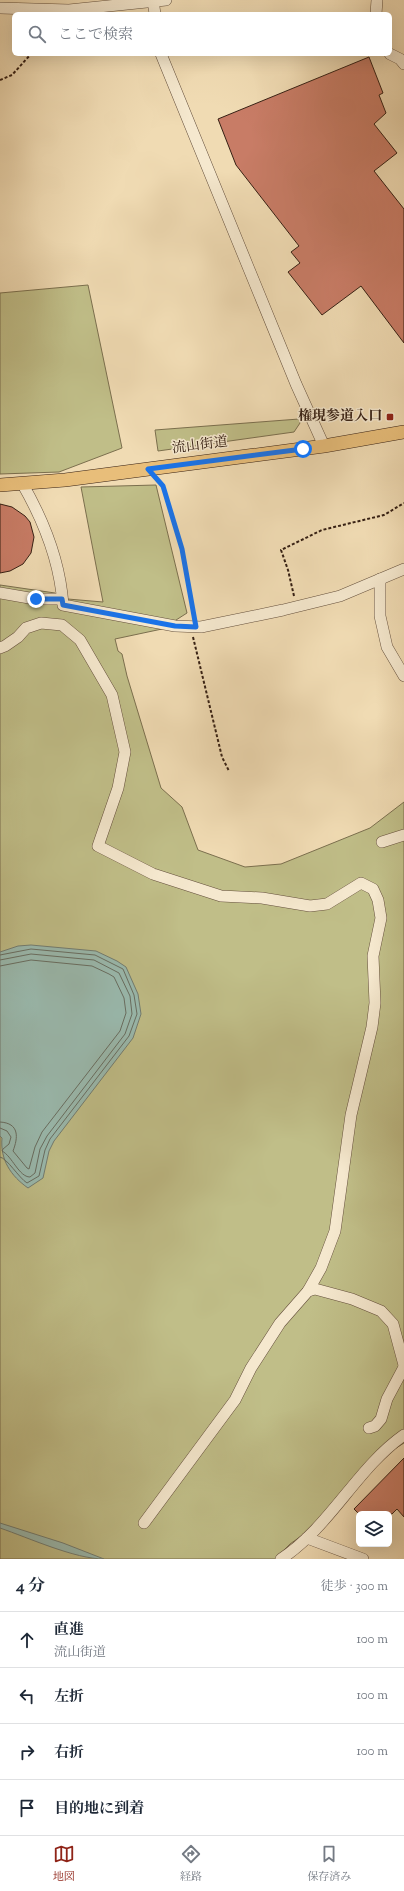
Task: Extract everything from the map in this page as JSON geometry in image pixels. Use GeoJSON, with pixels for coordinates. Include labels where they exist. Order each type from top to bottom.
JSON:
{"type":"FeatureCollection","features":[{"type":"Feature","properties":{"kind":"main road","name":"流山街道"},"geometry":{"type":"LineString","coordinates":[[0,485],[65,480],[324,446],[404,432]]}},
{"type":"Feature","properties":{"kind":"street"},"geometry":{"type":"LineString","coordinates":[[0,8],[69,10],[166,0]]}},
{"type":"Feature","properties":{"kind":"street"},"geometry":{"type":"LineString","coordinates":[[376,12],[377,0]]}},
{"type":"Feature","properties":{"kind":"street"},"geometry":{"type":"LineString","coordinates":[[153,1],[155,12]]}},
{"type":"Feature","properties":{"kind":"street"},"geometry":{"type":"LineString","coordinates":[[392,55],[403,61]]}},
{"type":"Feature","properties":{"kind":"street"},"geometry":{"type":"LineString","coordinates":[[163,56],[296,384],[324,446]]}},
{"type":"Feature","properties":{"kind":"street"},"geometry":{"type":"LineString","coordinates":[[22,483],[38,511],[49,538],[63,605],[175,626],[193,626],[297,607],[340,596],[404,569]]}},
{"type":"Feature","properties":{"kind":"street"},"geometry":{"type":"LineString","coordinates":[[380,579],[380,616],[387,647],[404,676]]}},
{"type":"Feature","properties":{"kind":"street"},"geometry":{"type":"LineString","coordinates":[[0,593],[36,599],[62,599]]}},
{"type":"Feature","properties":{"kind":"street"},"geometry":{"type":"LineString","coordinates":[[0,648],[18,637],[26,628],[41,623],[62,625],[80,640],[112,695],[125,752],[118,788],[98,846],[153,874],[221,896],[262,898],[310,906],[327,904],[361,882],[373,889],[378,900],[381,918],[373,956],[375,1003],[372,1027],[351,1116],[335,1231],[320,1268],[308,1291],[280,1323],[251,1368],[235,1400],[144,1523]]}},
{"type":"Feature","properties":{"kind":"street"},"geometry":{"type":"LineString","coordinates":[[382,842],[404,835]]}},
{"type":"Feature","properties":{"kind":"street"},"geometry":{"type":"LineString","coordinates":[[308,1291],[315,1289],[352,1299],[381,1311],[393,1324],[404,1366],[388,1399],[381,1419],[375,1426],[369,1428]]}},
{"type":"Feature","properties":{"kind":"street"},"geometry":{"type":"LineString","coordinates":[[281,1559],[307,1538],[383,1453],[404,1435]]}},
{"type":"Feature","properties":{"kind":"street"},"geometry":{"type":"LineString","coordinates":[[307,1538],[363,1559]]}},
{"type":"Feature","properties":{"kind":"path"},"geometry":{"type":"LineString","coordinates":[[0,80],[12,75],[29,56]]}},
{"type":"Feature","properties":{"kind":"path"},"geometry":{"type":"LineString","coordinates":[[148,469],[163,486],[182,549],[193,626],[222,757],[229,771]]}},
{"type":"Feature","properties":{"kind":"path"},"geometry":{"type":"LineString","coordinates":[[297,607],[288,570],[281,550],[322,530],[384,515],[404,503]]}},
{"type":"Feature","properties":{"kind":"shaded area"},"geometry":{"type":"Polygon","coordinates":[[[88,285],[122,448],[59,472],[0,474],[0,293],[88,285]]]}},
{"type":"Feature","properties":{"kind":"shaded area"},"geometry":{"type":"Polygon","coordinates":[[[299,419],[300,423],[294,432],[158,451],[155,430],[299,419]]]}},
{"type":"Feature","properties":{"kind":"shaded area"},"geometry":{"type":"Polygon","coordinates":[[[156,485],[187,613],[162,629],[115,639],[118,651],[122,654],[127,676],[161,788],[182,807],[198,850],[245,867],[281,864],[370,828],[404,802],[404,1443],[360,1471],[311,1529],[290,1544],[275,1559],[0,1559],[0,585],[55,593],[56,598],[103,602],[81,487],[156,485]]]}},
{"type":"Feature","properties":{"kind":"water"},"geometry":{"type":"Polygon","coordinates":[[[31,945],[96,951],[117,961],[126,967],[138,994],[141,1014],[133,1038],[54,1141],[49,1151],[43,1178],[28,1188],[16,1178],[8,1167],[3,1153],[2,1138],[0,1136],[0,952],[18,946],[31,945]]]}},
{"type":"Feature","properties":{"kind":"water"},"geometry":{"type":"Polygon","coordinates":[[[0,1523],[63,1543],[104,1559],[80,1556],[66,1552],[0,1528],[0,1523]]]}},
{"type":"Feature","properties":{"kind":"building"},"geometry":{"type":"Polygon","coordinates":[[[369,57],[383,93],[379,95],[386,113],[374,124],[397,153],[374,171],[404,209],[404,343],[361,286],[322,315],[288,272],[300,263],[291,252],[299,246],[236,165],[218,119],[369,57]]]}},
{"type":"Feature","properties":{"kind":"building"},"geometry":{"type":"Polygon","coordinates":[[[0,504],[12,507],[25,516],[30,522],[34,537],[31,553],[23,564],[10,571],[0,573],[0,504]]]}},
{"type":"Feature","properties":{"kind":"building"},"geometry":{"type":"Polygon","coordinates":[[[404,1458],[404,1517],[397,1509],[392,1514],[392,1511],[356,1511],[354,1509],[404,1458]]]}},
{"type":"Feature","properties":{"kind":"place","name":"権現参道入口"},"geometry":{"type":"Point","coordinates":[390,417]}},
{"type":"Feature","properties":{"kind":"route"},"geometry":{"type":"LineString","coordinates":[[36,599],[62,599],[63,605],[175,626],[196,627],[182,549],[163,486],[148,469],[303,449]]}}]}
